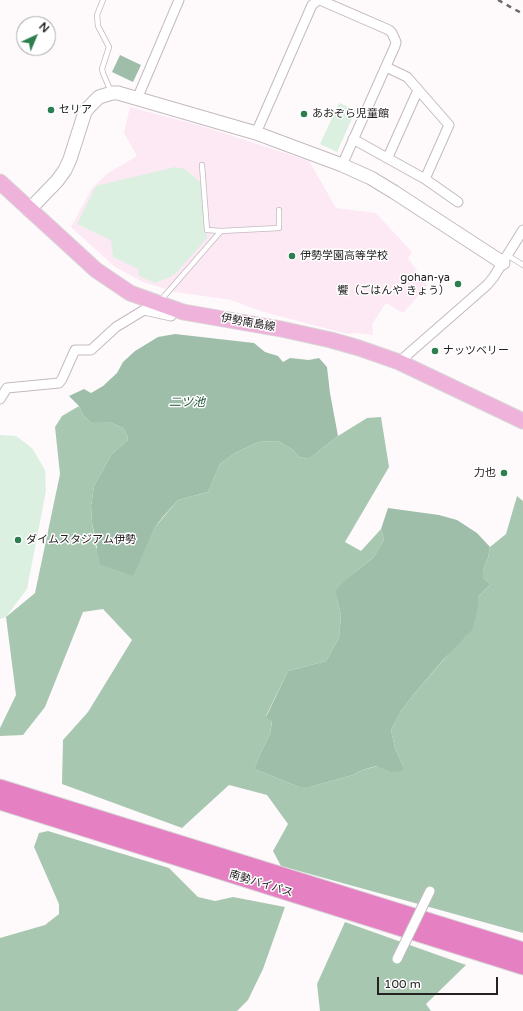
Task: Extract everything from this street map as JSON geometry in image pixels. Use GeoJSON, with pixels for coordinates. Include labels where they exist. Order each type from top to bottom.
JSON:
{"type":"FeatureCollection","features":[{"type":"Feature","properties":{"kind":"highway","name":"南勢バイパス"},"geometry":{"type":"LineString","coordinates":[[0,788],[523,951]]}},
{"type":"Feature","properties":{"kind":"highway","name":"南勢バイパス"},"geometry":{"type":"LineString","coordinates":[[0,801],[523,966]]}},
{"type":"Feature","properties":{"kind":"main road","name":"伊勢南島線"},"geometry":{"type":"LineString","coordinates":[[0,182],[96,270],[130,293],[183,312],[281,329],[331,340],[399,362],[523,421]]}},
{"type":"Feature","properties":{"kind":"street"},"geometry":{"type":"LineString","coordinates":[[137,99],[179,0]]}},
{"type":"Feature","properties":{"kind":"street"},"geometry":{"type":"LineString","coordinates":[[256,133],[312,5],[319,0],[388,30],[395,37],[395,46],[342,165]]}},
{"type":"Feature","properties":{"kind":"street"},"geometry":{"type":"LineString","coordinates":[[386,67],[406,77],[449,125],[425,179]]}},
{"type":"Feature","properties":{"kind":"street"},"geometry":{"type":"LineString","coordinates":[[388,157],[418,90]]}},
{"type":"Feature","properties":{"kind":"street"},"geometry":{"type":"LineString","coordinates":[[29,210],[57,181],[65,170],[85,112],[99,98],[112,94],[123,94],[256,133],[342,165],[371,178],[505,259]]}},
{"type":"Feature","properties":{"kind":"street"},"geometry":{"type":"LineString","coordinates":[[353,139],[388,157],[425,179],[458,202]]}},
{"type":"Feature","properties":{"kind":"street"},"geometry":{"type":"LineString","coordinates":[[399,362],[487,284],[523,230]]}},
{"type":"Feature","properties":{"kind":"street"},"geometry":{"type":"LineString","coordinates":[[0,399],[7,388],[59,383],[75,350],[91,350],[116,327],[144,310],[171,316],[174,309]]}},
{"type":"Feature","properties":{"kind":"street"},"geometry":{"type":"LineString","coordinates":[[397,959],[430,891]]}},
{"type":"Feature","properties":{"kind":"lane"},"geometry":{"type":"LineString","coordinates":[[103,0],[97,16],[98,26],[109,47],[102,69],[112,94]]}},
{"type":"Feature","properties":{"kind":"lane"},"geometry":{"type":"LineString","coordinates":[[202,165],[207,230],[221,231],[279,228],[279,210]]}},
{"type":"Feature","properties":{"kind":"lane"},"geometry":{"type":"LineString","coordinates":[[158,304],[221,231]]}},
{"type":"Feature","properties":{"kind":"lane"},"geometry":{"type":"LineString","coordinates":[[505,259],[523,265]]}},
{"type":"Feature","properties":{"kind":"shaded area"},"geometry":{"type":"Polygon","coordinates":[[[339,103],[356,110],[337,152],[320,144],[339,103]]]}},
{"type":"Feature","properties":{"kind":"shaded area"},"geometry":{"type":"Polygon","coordinates":[[[130,107],[205,127],[309,161],[336,208],[376,213],[412,252],[408,258],[427,286],[403,313],[386,303],[372,324],[373,335],[358,333],[347,334],[260,311],[231,300],[175,292],[143,282],[115,267],[71,227],[92,188],[108,173],[137,156],[124,133],[130,107]]]}},
{"type":"Feature","properties":{"kind":"shaded area"},"geometry":{"type":"Polygon","coordinates":[[[175,167],[185,169],[201,183],[207,238],[177,272],[170,277],[155,283],[139,276],[138,269],[113,257],[111,240],[77,224],[96,186],[175,167]]]}},
{"type":"Feature","properties":{"kind":"shaded area"},"geometry":{"type":"Polygon","coordinates":[[[79,406],[83,415],[90,422],[109,422],[123,428],[128,440],[111,455],[94,486],[91,506],[96,548],[143,552],[155,527],[178,500],[208,492],[220,464],[235,453],[258,442],[278,441],[293,450],[299,457],[309,459],[338,436],[367,418],[381,417],[389,467],[345,542],[361,551],[381,529],[384,540],[373,558],[350,576],[337,599],[341,615],[339,638],[326,661],[288,671],[266,716],[272,720],[270,734],[254,769],[299,787],[310,787],[353,775],[362,770],[378,766],[389,772],[403,766],[395,748],[391,730],[401,711],[414,694],[457,644],[467,635],[478,609],[478,597],[491,584],[483,578],[483,570],[488,558],[490,547],[506,534],[517,496],[523,501],[523,933],[281,866],[273,851],[288,824],[267,795],[229,785],[182,828],[62,784],[63,740],[88,712],[132,640],[103,609],[83,612],[45,707],[23,735],[0,736],[0,728],[16,695],[6,617],[35,593],[60,474],[55,427],[62,416],[79,406]]]}},
{"type":"Feature","properties":{"kind":"shaded area","name":"ダイムスタジアム伊勢"},"geometry":{"type":"Polygon","coordinates":[[[0,435],[16,436],[32,448],[45,470],[46,491],[27,589],[6,617],[0,619],[0,435]]]}},
{"type":"Feature","properties":{"kind":"shaded area"},"geometry":{"type":"Polygon","coordinates":[[[48,831],[169,868],[198,897],[215,901],[233,897],[285,907],[263,969],[248,1000],[237,1011],[0,1011],[0,938],[45,925],[59,914],[59,904],[34,847],[39,833],[48,831]]]}},
{"type":"Feature","properties":{"kind":"shaded area"},"geometry":{"type":"Polygon","coordinates":[[[345,922],[466,965],[426,1004],[431,1011],[320,1011],[317,984],[345,922]]]}},
{"type":"Feature","properties":{"kind":"water"},"geometry":{"type":"Polygon","coordinates":[[[120,55],[141,65],[133,82],[112,72],[120,55]]]}},
{"type":"Feature","properties":{"kind":"water","name":"二ツ池"},"geometry":{"type":"Polygon","coordinates":[[[175,334],[254,343],[265,352],[278,356],[283,362],[290,358],[309,360],[319,358],[327,367],[338,436],[309,459],[299,457],[293,450],[278,441],[258,442],[235,453],[220,464],[208,492],[178,500],[162,518],[155,527],[133,576],[100,564],[92,522],[91,506],[94,486],[111,455],[128,440],[127,435],[123,428],[109,422],[90,422],[83,415],[79,406],[69,396],[84,389],[91,393],[103,386],[117,373],[123,362],[135,351],[158,337],[175,334]]]}},
{"type":"Feature","properties":{"kind":"water"},"geometry":{"type":"Polygon","coordinates":[[[388,508],[439,515],[457,520],[477,533],[490,547],[488,558],[483,570],[483,578],[491,584],[478,597],[478,609],[472,630],[443,660],[414,694],[401,711],[391,730],[395,748],[403,766],[403,771],[389,772],[377,766],[362,770],[353,775],[310,787],[299,787],[254,769],[270,734],[272,721],[266,717],[288,671],[326,661],[339,638],[341,615],[336,590],[350,576],[373,558],[384,540],[381,529],[388,508]]]}},
{"type":"Feature","properties":{"kind":"railway"},"geometry":{"type":"LineString","coordinates":[[498,0],[523,14]]}},
{"type":"Feature","properties":{"kind":"place","name":"セリア"},"geometry":{"type":"Point","coordinates":[51,110]}},
{"type":"Feature","properties":{"kind":"place","name":"あおぞら児童館"},"geometry":{"type":"Point","coordinates":[304,114]}},
{"type":"Feature","properties":{"kind":"place","name":"伊勢学園高等学校"},"geometry":{"type":"Point","coordinates":[292,256]}},
{"type":"Feature","properties":{"kind":"place","name":"gohan-ya 饗（ごはんや きょう）"},"geometry":{"type":"Point","coordinates":[458,284]}},
{"type":"Feature","properties":{"kind":"place","name":"ナッツベリー"},"geometry":{"type":"Point","coordinates":[435,351]}},
{"type":"Feature","properties":{"kind":"place","name":"力也"},"geometry":{"type":"Point","coordinates":[504,473]}},
{"type":"Feature","properties":{"kind":"place","name":"ダイムスタジアム伊勢"},"geometry":{"type":"Point","coordinates":[18,540]}}]}
